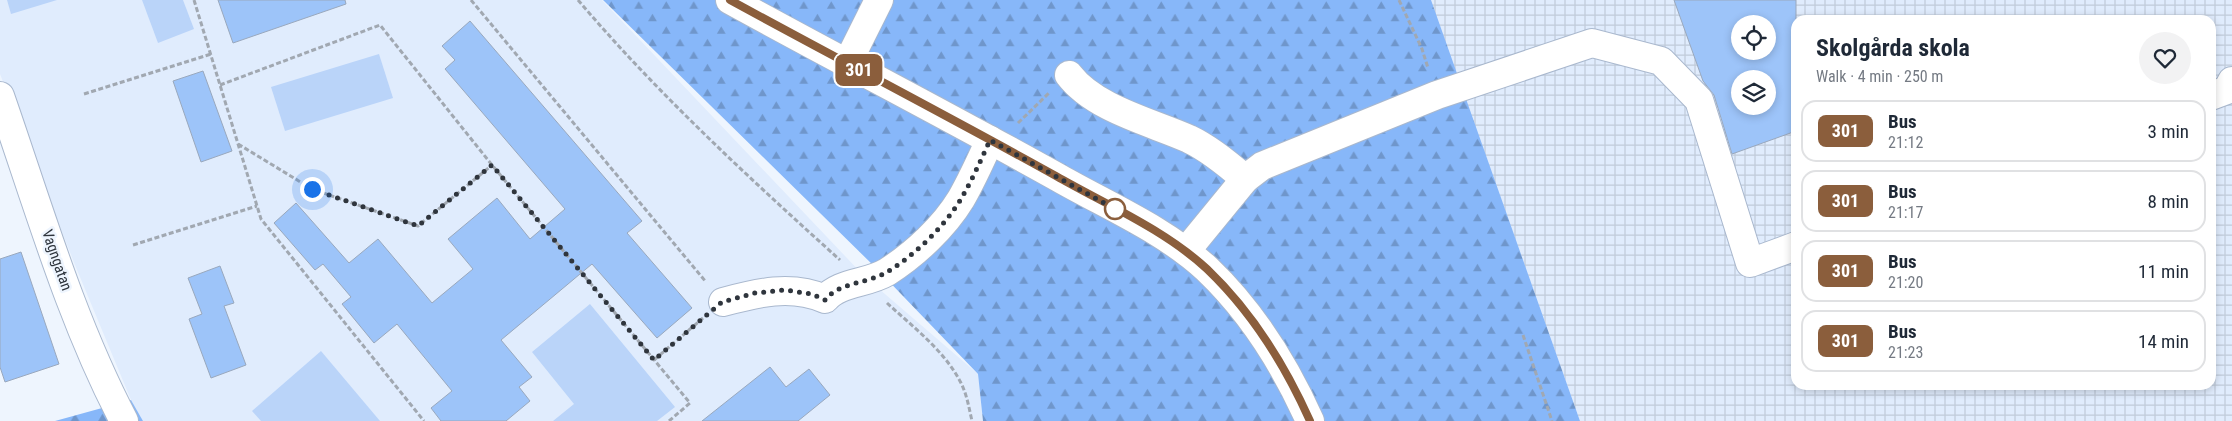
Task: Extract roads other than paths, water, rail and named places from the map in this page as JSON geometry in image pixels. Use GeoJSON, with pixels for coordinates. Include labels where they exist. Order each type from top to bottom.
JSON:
{"type":"FeatureCollection","features":[{"type":"Feature","properties":{"kind":"street"},"geometry":{"type":"LineString","coordinates":[[730,0],[990,140],[1140,223],[1186,251],[1225,287],[1243,308],[1277,359],[1299,397],[1310,421]]}},
{"type":"Feature","properties":{"kind":"street"},"geometry":{"type":"LineString","coordinates":[[848,64],[879,0]]}},
{"type":"Feature","properties":{"kind":"street"},"geometry":{"type":"LineString","coordinates":[[1186,251],[1245,179],[1262,166],[1437,95],[1592,43],[1661,61],[1699,100],[1750,263],[1791,248]]}},
{"type":"Feature","properties":{"kind":"street"},"geometry":{"type":"LineString","coordinates":[[1069,75],[1077,86],[1098,99],[1134,117],[1190,140],[1218,156],[1245,179]]}},
{"type":"Feature","properties":{"kind":"street"},"geometry":{"type":"LineString","coordinates":[[2216,94],[2228,90],[2232,81]]}},
{"type":"Feature","properties":{"kind":"street","name":"Vagngatan"},"geometry":{"type":"LineString","coordinates":[[0,96],[78,320],[110,394],[124,421]]}},
{"type":"Feature","properties":{"kind":"street"},"geometry":{"type":"LineString","coordinates":[[722,302],[755,293],[785,290],[812,294],[825,300],[831,292],[839,288],[864,282],[886,272],[906,259],[952,212],[961,199],[990,140]]}}]}
